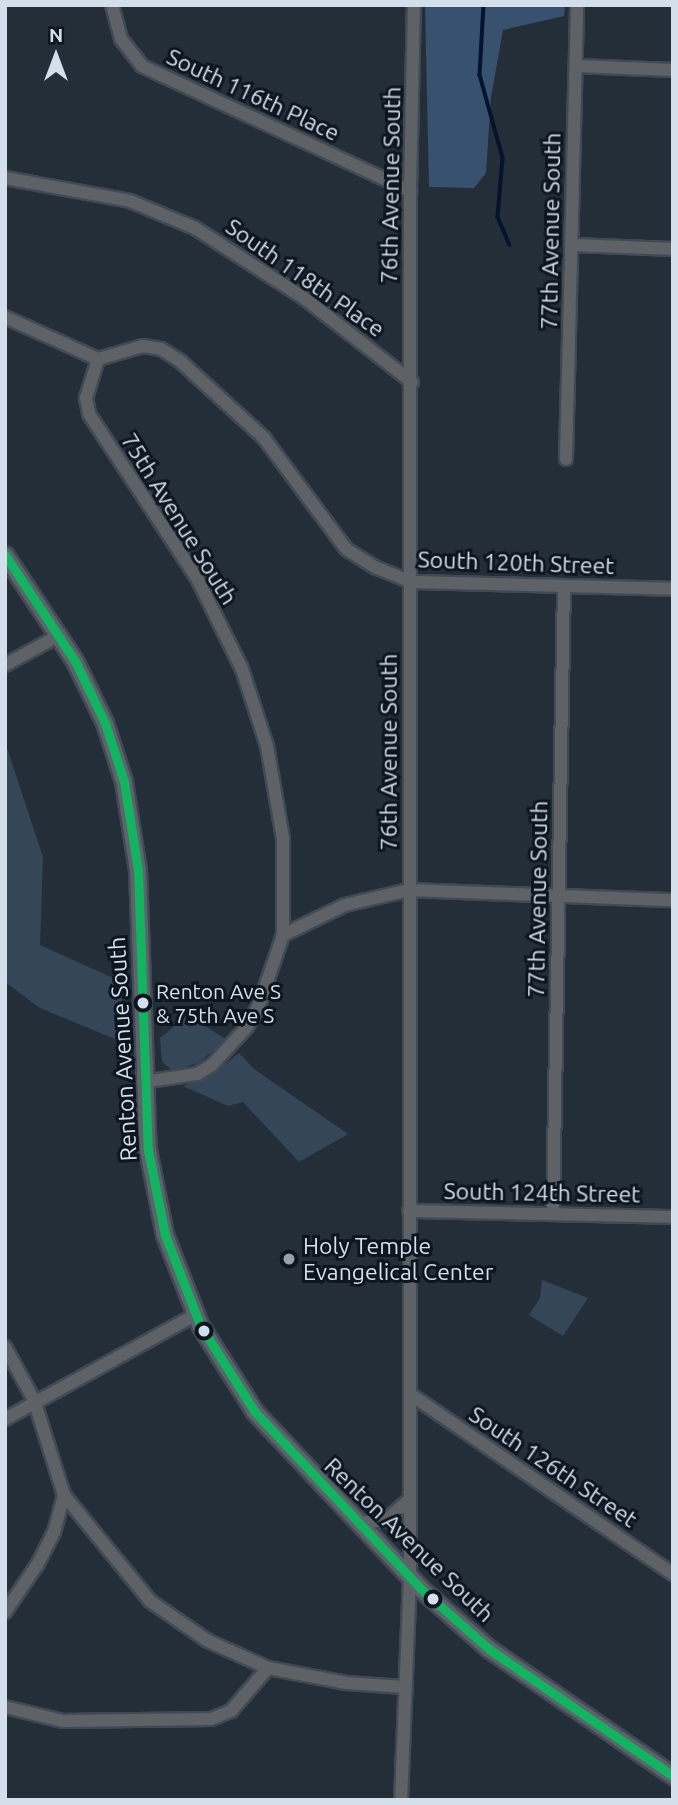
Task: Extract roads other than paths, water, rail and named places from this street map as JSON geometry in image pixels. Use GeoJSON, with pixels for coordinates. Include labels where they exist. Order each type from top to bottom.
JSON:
{"type":"FeatureCollection","features":[{"type":"Feature","properties":{"kind":"main road","name":"Renton Avenue South"},"geometry":{"type":"LineString","coordinates":[[5,555],[60,635],[105,723],[130,808],[138,870],[143,1082],[148,1150],[165,1235],[195,1315],[255,1412],[410,1578],[489,1649],[673,1776]]}},
{"type":"Feature","properties":{"kind":"street","name":"South 116th Place"},"geometry":{"type":"LineString","coordinates":[[112,5],[121,39],[142,66],[410,191]]}},
{"type":"Feature","properties":{"kind":"street","name":"76th Avenue South"},"geometry":{"type":"LineString","coordinates":[[401,1800],[410,1578],[410,191],[414,5]]}},
{"type":"Feature","properties":{"kind":"street","name":"77th Avenue South"},"geometry":{"type":"LineString","coordinates":[[566,459],[577,5]]}},
{"type":"Feature","properties":{"kind":"street"},"geometry":{"type":"LineString","coordinates":[[576,66],[673,70]]}},
{"type":"Feature","properties":{"kind":"street","name":"South 118th Place"},"geometry":{"type":"LineString","coordinates":[[5,178],[130,201],[195,228],[304,298],[412,382]]}},
{"type":"Feature","properties":{"kind":"street"},"geometry":{"type":"LineString","coordinates":[[573,245],[673,249]]}},
{"type":"Feature","properties":{"kind":"street"},"geometry":{"type":"LineString","coordinates":[[5,317],[98,359]]}},
{"type":"Feature","properties":{"kind":"street","name":"South 120th Street"},"geometry":{"type":"LineString","coordinates":[[98,359],[143,346],[161,349],[180,361],[257,430],[346,549],[412,582],[673,589]]}},
{"type":"Feature","properties":{"kind":"street","name":"75th Avenue South"},"geometry":{"type":"LineString","coordinates":[[98,359],[86,398],[89,414],[198,580],[242,668],[267,746],[283,839],[282,935],[259,1005],[234,1043],[197,1074],[143,1082]]}},
{"type":"Feature","properties":{"kind":"street","name":"77th Avenue South"},"geometry":{"type":"LineString","coordinates":[[553,1213],[564,586]]}},
{"type":"Feature","properties":{"kind":"street"},"geometry":{"type":"LineString","coordinates":[[5,665],[60,635]]}},
{"type":"Feature","properties":{"kind":"street"},"geometry":{"type":"LineString","coordinates":[[282,935],[345,905],[409,890],[673,900]]}},
{"type":"Feature","properties":{"kind":"street","name":"South 124th Street"},"geometry":{"type":"LineString","coordinates":[[409,1211],[673,1217]]}},
{"type":"Feature","properties":{"kind":"street"},"geometry":{"type":"LineString","coordinates":[[5,1419],[34,1400],[195,1315]]}},
{"type":"Feature","properties":{"kind":"street"},"geometry":{"type":"LineString","coordinates":[[5,1347],[34,1400],[64,1495],[150,1601],[208,1641],[268,1668],[347,1683],[404,1688]]}},
{"type":"Feature","properties":{"kind":"street","name":"South 126th Street"},"geometry":{"type":"LineString","coordinates":[[410,1394],[673,1574]]}},
{"type":"Feature","properties":{"kind":"street"},"geometry":{"type":"LineString","coordinates":[[5,1612],[43,1554],[64,1495]]}},
{"type":"Feature","properties":{"kind":"street"},"geometry":{"type":"LineString","coordinates":[[357,1523],[386,1520],[410,1499]]}},
{"type":"Feature","properties":{"kind":"street"},"geometry":{"type":"LineString","coordinates":[[5,1707],[63,1721],[211,1719],[230,1711],[268,1668]]}},
{"type":"Feature","properties":{"kind":"waterway"},"geometry":{"type":"LineString","coordinates":[[484,5],[480,75],[503,158],[498,217],[510,245]]}},
{"type":"Feature","properties":{"kind":"place","name":"Renton Ave S & 75th Ave S"},"geometry":{"type":"Point","coordinates":[143,1003]}},
{"type":"Feature","properties":{"kind":"place","name":"Holy Temple Evangelical Center"},"geometry":{"type":"Point","coordinates":[289,1259]}}]}
